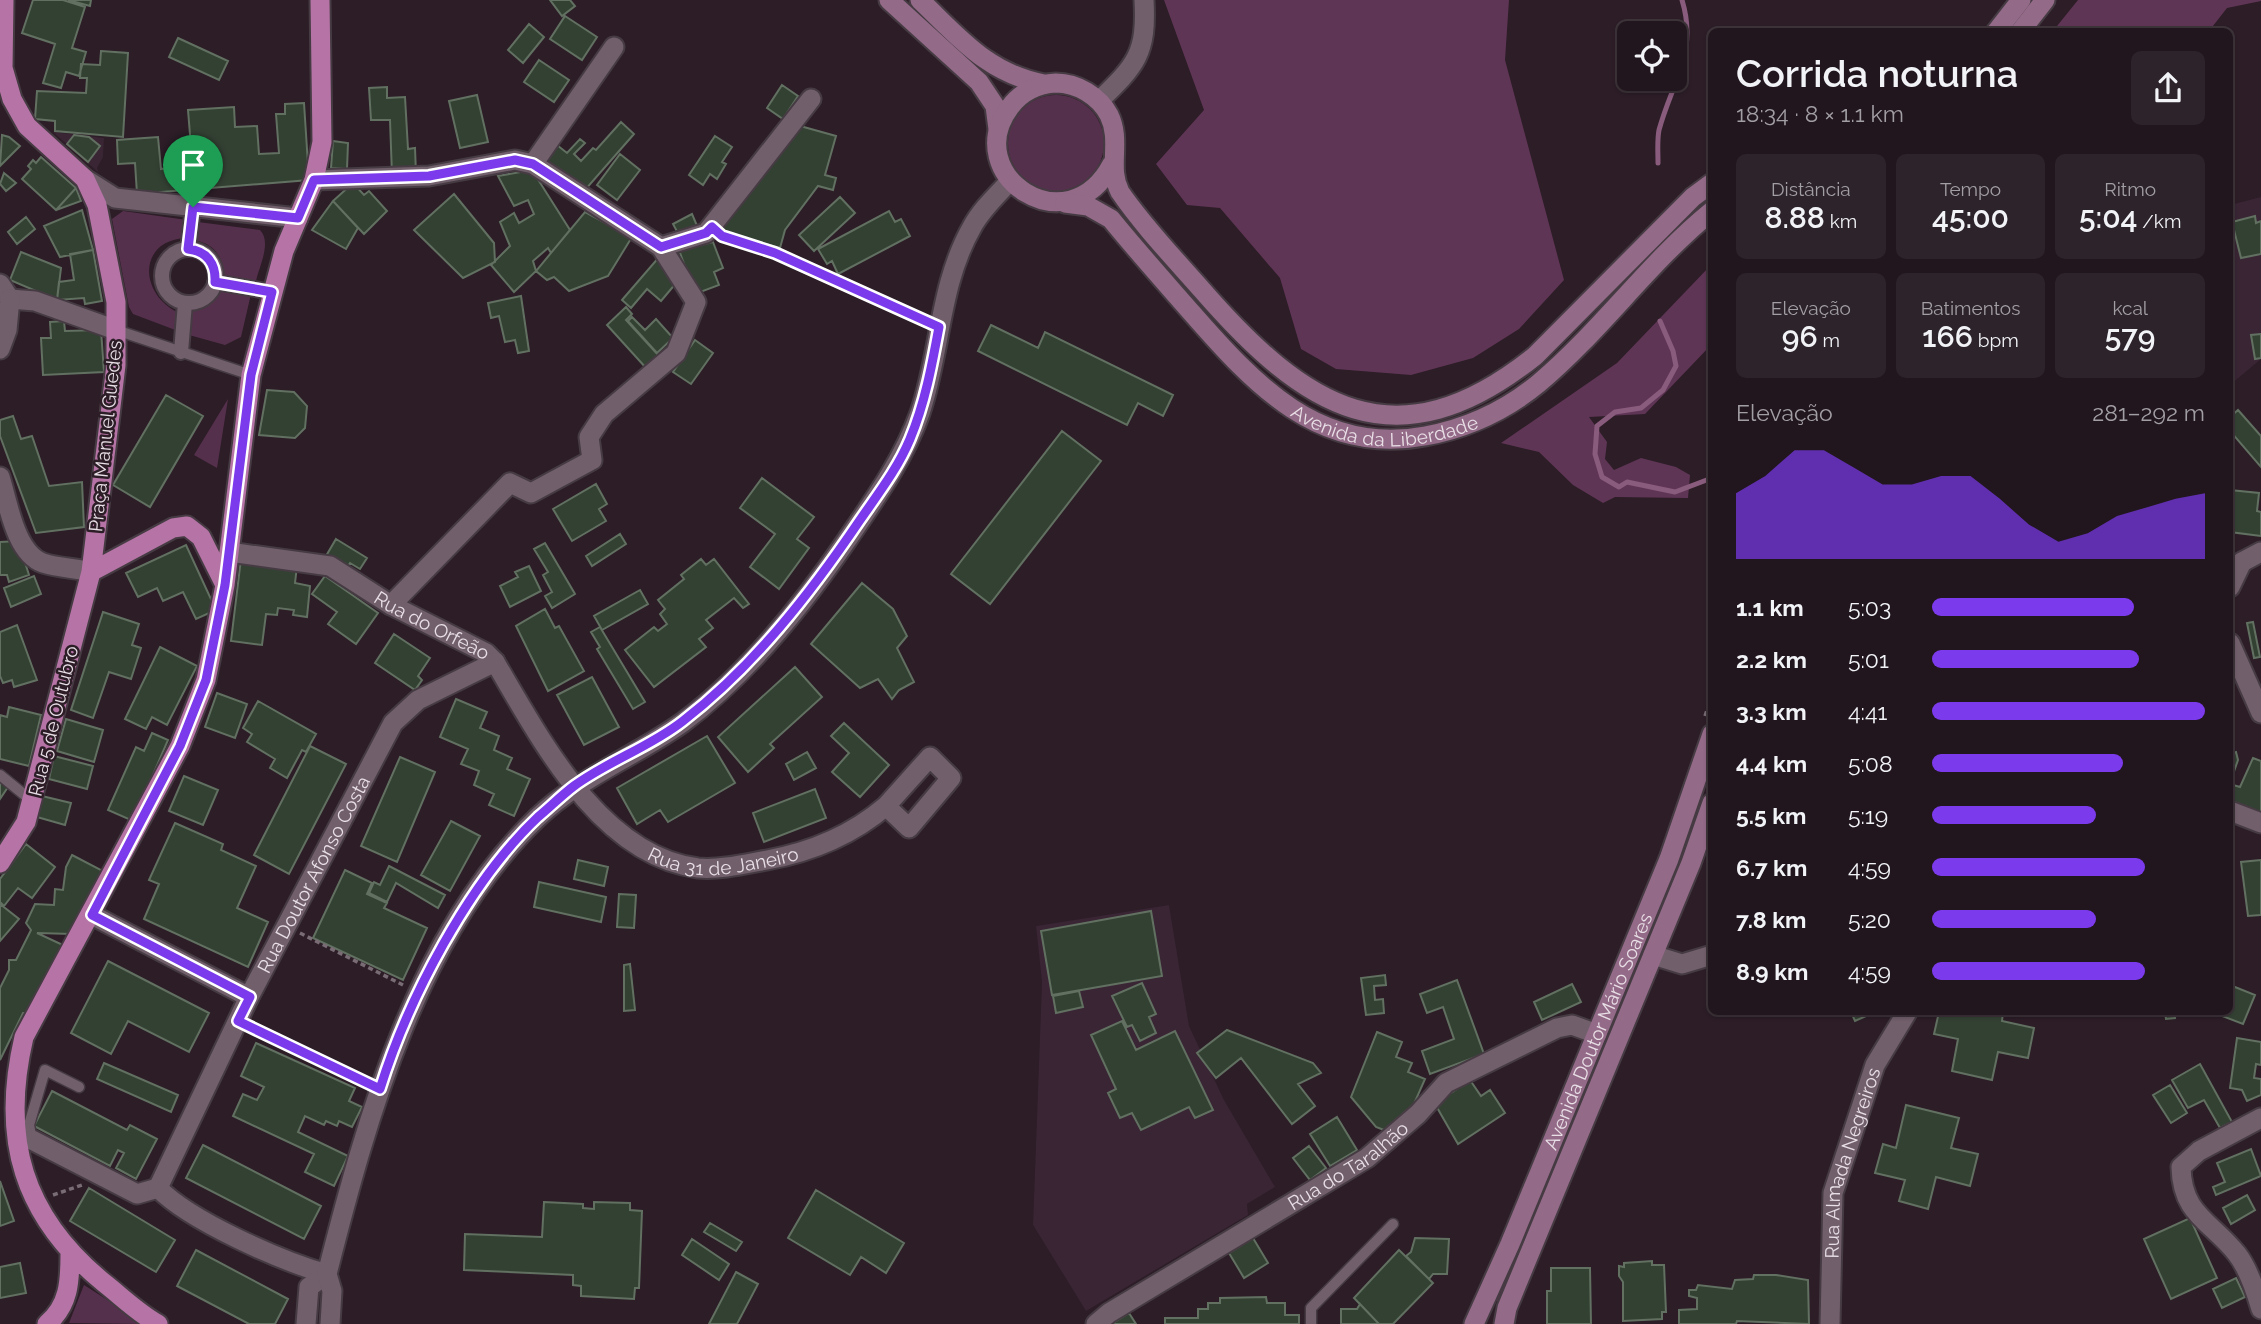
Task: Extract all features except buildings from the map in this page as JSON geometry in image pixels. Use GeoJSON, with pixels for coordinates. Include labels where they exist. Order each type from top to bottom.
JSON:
{"type":"FeatureCollection","features":[{"type":"Feature","properties":{"kind":"main road"},"geometry":{"type":"LineString","coordinates":[[4,0],[6,101],[27,126],[85,179]]}},
{"type":"Feature","properties":{"kind":"main road"},"geometry":{"type":"LineString","coordinates":[[159,1324],[70,1254],[53,1236],[31,1202],[14,1162],[9,1141],[6,1110],[10,1077],[24,1037],[92,915],[194,716],[206,680],[225,585],[251,375],[284,251],[314,180],[322,142],[320,0]]}},
{"type":"Feature","properties":{"kind":"main road"},"geometry":{"type":"LineString","coordinates":[[889,0],[979,82],[995,106],[998,157],[1010,181],[1032,198],[1060,202],[1092,191],[1104,179],[1112,164],[1114,131],[1099,101],[1074,86],[1015,78],[997,68],[920,0]]}},
{"type":"Feature","properties":{"kind":"main road"},"geometry":{"type":"LineString","coordinates":[[1999,28],[2021,0]]}},
{"type":"Feature","properties":{"kind":"main road"},"geometry":{"type":"LineString","coordinates":[[2023,28],[2045,0]]}},
{"type":"Feature","properties":{"kind":"main road"},"geometry":{"type":"LineString","coordinates":[[998,131],[1004,115],[1014,101],[1028,90],[1045,84]]}},
{"type":"Feature","properties":{"kind":"main road","name":"Avenida da Liberdade"},"geometry":{"type":"LineString","coordinates":[[1112,164],[1113,179],[1132,210],[1261,354],[1316,394],[1343,406],[1378,414],[1437,409],[1465,400],[1513,374],[1535,356],[1693,197],[1708,186]]}},
{"type":"Feature","properties":{"kind":"main road","name":"Praça Manuel Guedes"},"geometry":{"type":"LineString","coordinates":[[85,179],[97,205],[116,302],[116,365],[91,572]]}},
{"type":"Feature","properties":{"kind":"main road","name":"Avenida da Liberdade"},"geometry":{"type":"LineString","coordinates":[[1060,202],[1088,206],[1111,219],[1239,366],[1288,408],[1328,428],[1358,437],[1389,439],[1446,432],[1497,413],[1513,402],[1563,361],[1708,215]]}},
{"type":"Feature","properties":{"kind":"main road"},"geometry":{"type":"LineString","coordinates":[[91,572],[173,528],[187,526],[201,537],[225,585]]}},
{"type":"Feature","properties":{"kind":"main road","name":"Rua 5 de Outubro"},"geometry":{"type":"LineString","coordinates":[[0,863],[15,844],[33,801],[91,572]]}},
{"type":"Feature","properties":{"kind":"main road","name":"Avenida Doutor Mário Soares"},"geometry":{"type":"LineString","coordinates":[[1474,1324],[1683,822],[1708,746]]}},
{"type":"Feature","properties":{"kind":"main road","name":"Avenida Doutor Mário Soares"},"geometry":{"type":"LineString","coordinates":[[1504,1324],[1507,1308],[1653,955],[1708,813]]}},
{"type":"Feature","properties":{"kind":"main road"},"geometry":{"type":"LineString","coordinates":[[47,1324],[63,1306],[68,1292],[70,1254]]}},
{"type":"Feature","properties":{"kind":"street"},"geometry":{"type":"LineString","coordinates":[[1099,101],[1131,71],[1138,59],[1145,38],[1144,0]]}},
{"type":"Feature","properties":{"kind":"street"},"geometry":{"type":"LineString","coordinates":[[533,164],[614,47]]}},
{"type":"Feature","properties":{"kind":"street"},"geometry":{"type":"LineString","coordinates":[[661,247],[706,233],[811,99]]}},
{"type":"Feature","properties":{"kind":"street"},"geometry":{"type":"LineString","coordinates":[[314,180],[429,176],[515,160],[533,164],[661,247],[696,302],[677,353],[604,414],[589,437],[592,460],[531,493],[510,482],[391,605]]}},
{"type":"Feature","properties":{"kind":"street"},"geometry":{"type":"LineString","coordinates":[[85,179],[115,198],[298,218]]}},
{"type":"Feature","properties":{"kind":"street"},"geometry":{"type":"LineString","coordinates":[[330,1324],[332,1291],[327,1273],[380,1089],[420,993],[457,921],[503,855],[537,819],[574,786],[681,724],[720,692],[813,587],[887,480],[909,441],[927,384],[953,268],[974,223],[1010,181]]}},
{"type":"Feature","properties":{"kind":"street"},"geometry":{"type":"LineString","coordinates":[[188,249],[193,207]]}},
{"type":"Feature","properties":{"kind":"street"},"geometry":{"type":"LineString","coordinates":[[188,249],[207,257],[213,264],[215,282],[206,297],[185,303],[166,292],[162,275],[168,259],[175,253],[188,249]]}},
{"type":"Feature","properties":{"kind":"street"},"geometry":{"type":"LineString","coordinates":[[215,282],[272,292]]}},
{"type":"Feature","properties":{"kind":"street"},"geometry":{"type":"LineString","coordinates":[[0,349],[7,330],[5,292],[116,330]]}},
{"type":"Feature","properties":{"kind":"street"},"geometry":{"type":"LineString","coordinates":[[181,352],[185,303]]}},
{"type":"Feature","properties":{"kind":"street"},"geometry":{"type":"LineString","coordinates":[[0,477],[18,533],[29,553],[41,562],[91,572]]}},
{"type":"Feature","properties":{"kind":"street","name":"Rua do Orfeão"},"geometry":{"type":"LineString","coordinates":[[229,552],[330,566],[391,605],[474,647],[495,662],[537,733],[574,786]]}},
{"type":"Feature","properties":{"kind":"street"},"geometry":{"type":"LineString","coordinates":[[2236,561],[2261,552]]}},
{"type":"Feature","properties":{"kind":"street"},"geometry":{"type":"LineString","coordinates":[[2233,650],[2261,713]]}},
{"type":"Feature","properties":{"kind":"street","name":"Rua Doutor Afonso Costa"},"geometry":{"type":"LineString","coordinates":[[158,1188],[250,997],[393,723],[418,699],[495,662]]}},
{"type":"Feature","properties":{"kind":"street","name":"Rua 31 de Janeiro"},"geometry":{"type":"LineString","coordinates":[[574,786],[625,839],[654,855],[698,868],[741,865],[778,858],[827,843],[862,827],[886,806]]}},
{"type":"Feature","properties":{"kind":"street"},"geometry":{"type":"LineString","coordinates":[[2233,812],[2261,824]]}},
{"type":"Feature","properties":{"kind":"street"},"geometry":{"type":"LineString","coordinates":[[92,915],[250,997]]}},
{"type":"Feature","properties":{"kind":"street"},"geometry":{"type":"LineString","coordinates":[[1653,955],[1682,964],[1708,956]]}},
{"type":"Feature","properties":{"kind":"street","name":"Rua Almada Negreiros"},"geometry":{"type":"LineString","coordinates":[[1830,1324],[1833,1193],[1875,1065],[1905,1015]]}},
{"type":"Feature","properties":{"kind":"street","name":"Rua do Taralhão"},"geometry":{"type":"LineString","coordinates":[[1097,1323],[1109,1313],[1367,1158],[1418,1114],[1446,1083],[1557,1028],[1572,1025],[1597,1034]]}},
{"type":"Feature","properties":{"kind":"street"},"geometry":{"type":"LineString","coordinates":[[2261,1118],[2199,1151],[2181,1167],[2181,1189],[2196,1213],[2239,1256],[2261,1309]]}},
{"type":"Feature","properties":{"kind":"street"},"geometry":{"type":"LineString","coordinates":[[32,1140],[136,1194],[158,1188],[174,1205],[293,1265],[327,1273]]}},
{"type":"Feature","properties":{"kind":"street"},"geometry":{"type":"LineString","coordinates":[[306,1324],[309,1287],[327,1273]]}},
{"type":"Feature","properties":{"kind":"lane"},"geometry":{"type":"LineString","coordinates":[[116,330],[251,375]]}},
{"type":"Feature","properties":{"kind":"lane"},"geometry":{"type":"LineString","coordinates":[[0,775],[33,801]]}},
{"type":"Feature","properties":{"kind":"lane"},"geometry":{"type":"LineString","coordinates":[[32,1140],[29,1125],[45,1070],[79,1087]]}},
{"type":"Feature","properties":{"kind":"lane"},"geometry":{"type":"LineString","coordinates":[[1311,1324],[1311,1308],[1393,1224]]}},
{"type":"Feature","properties":{"kind":"path"},"geometry":{"type":"LineString","coordinates":[[712,227],[722,236],[775,253],[939,327]]}},
{"type":"Feature","properties":{"kind":"path"},"geometry":{"type":"LineString","coordinates":[[286,927],[420,993]]}},
{"type":"Feature","properties":{"kind":"path"},"geometry":{"type":"LineString","coordinates":[[238,1021],[380,1089]]}},
{"type":"Feature","properties":{"kind":"path"},"geometry":{"type":"LineString","coordinates":[[31,1202],[106,1178]]}},
{"type":"Feature","properties":{"kind":"shaded area"},"geometry":{"type":"Polygon","coordinates":[[[1164,0],[1509,0],[1505,60],[1564,280],[1519,329],[1473,358],[1411,375],[1336,369],[1301,349],[1280,278],[1220,208],[1187,205],[1156,164],[1204,110],[1164,0]]]}},
{"type":"Feature","properties":{"kind":"shaded area"},"geometry":{"type":"Polygon","coordinates":[[[2078,0],[2261,0],[2227,8],[2211,28],[2055,28],[2078,0]]]}},
{"type":"Feature","properties":{"kind":"shaded area"},"geometry":{"type":"Polygon","coordinates":[[[1047,95],[1065,95],[1083,103],[1096,116],[1104,134],[1101,162],[1083,183],[1065,191],[1047,191],[1029,183],[1016,170],[1008,152],[1008,134],[1016,116],[1029,103],[1047,95]]]}},
{"type":"Feature","properties":{"kind":"shaded area"},"geometry":{"type":"Polygon","coordinates":[[[53,132],[104,138],[103,157],[97,168],[99,173],[53,132]]]}},
{"type":"Feature","properties":{"kind":"shaded area"},"geometry":{"type":"Polygon","coordinates":[[[2261,197],[2261,359],[2233,382],[2233,204],[2261,197]]]}},
{"type":"Feature","properties":{"kind":"shaded area"},"geometry":{"type":"Polygon","coordinates":[[[123,211],[187,220],[186,238],[170,241],[159,248],[149,269],[156,294],[179,313],[178,331],[133,314],[129,307],[112,219],[123,211]]]}},
{"type":"Feature","properties":{"kind":"shaded area"},"geometry":{"type":"Polygon","coordinates":[[[198,222],[260,230],[265,248],[256,281],[224,277],[217,253],[209,245],[197,241],[198,222]]]}},
{"type":"Feature","properties":{"kind":"shaded area"},"geometry":{"type":"Polygon","coordinates":[[[1708,268],[1708,348],[1645,414],[1589,417],[1607,442],[1605,459],[1614,470],[1641,458],[1676,467],[1690,475],[1688,498],[1615,497],[1603,503],[1573,485],[1539,452],[1501,443],[1617,363],[1708,268]]]}},
{"type":"Feature","properties":{"kind":"shaded area"},"geometry":{"type":"Polygon","coordinates":[[[222,288],[251,294],[241,337],[225,345],[189,335],[191,311],[210,304],[222,288]]]}},
{"type":"Feature","properties":{"kind":"shaded area"},"geometry":{"type":"Polygon","coordinates":[[[228,399],[217,468],[194,455],[228,399]]]}},
{"type":"Feature","properties":{"kind":"shaded area"},"geometry":{"type":"Polygon","coordinates":[[[1708,757],[1708,776],[1695,817],[1620,1015],[1615,1012],[1708,757]]]}},
{"type":"Feature","properties":{"kind":"shaded area"},"geometry":{"type":"Polygon","coordinates":[[[1169,905],[1189,1026],[1224,1100],[1275,1187],[1247,1204],[1248,1215],[1086,1311],[1033,1225],[1042,982],[1036,926],[1169,905]]]}},
{"type":"Feature","properties":{"kind":"shaded area"},"geometry":{"type":"Polygon","coordinates":[[[1610,1022],[1616,1024],[1500,1302],[1495,1300],[1610,1022]]]}},
{"type":"Feature","properties":{"kind":"shaded area"},"geometry":{"type":"Polygon","coordinates":[[[84,1285],[145,1324],[69,1323],[84,1285]]]}},
{"type":"Feature","properties":{"kind":"waterway"},"geometry":{"type":"LineString","coordinates":[[1658,163],[1659,130],[1685,51],[1687,36],[1682,0]]}},
{"type":"Feature","properties":{"kind":"waterway"},"geometry":{"type":"LineString","coordinates":[[1660,321],[1673,351],[1676,366],[1663,390],[1641,408],[1615,412],[1597,426],[1595,454],[1602,477],[1619,487],[1627,482],[1675,492],[1708,480]]}},
{"type":"Feature","properties":{"kind":"route"},"geometry":{"type":"LineString","coordinates":[[515,160],[533,164],[661,247],[706,233],[712,227],[722,236],[775,253],[939,327],[921,409],[909,441],[887,480],[813,587],[720,692],[681,724],[574,786],[537,819],[503,855],[457,921],[423,988],[380,1089],[238,1021],[250,997],[92,915],[180,746],[206,680],[225,585],[251,375],[272,292],[215,282],[213,264],[200,251],[188,249],[193,207],[298,218],[314,180],[429,176],[515,160]]}}]}
